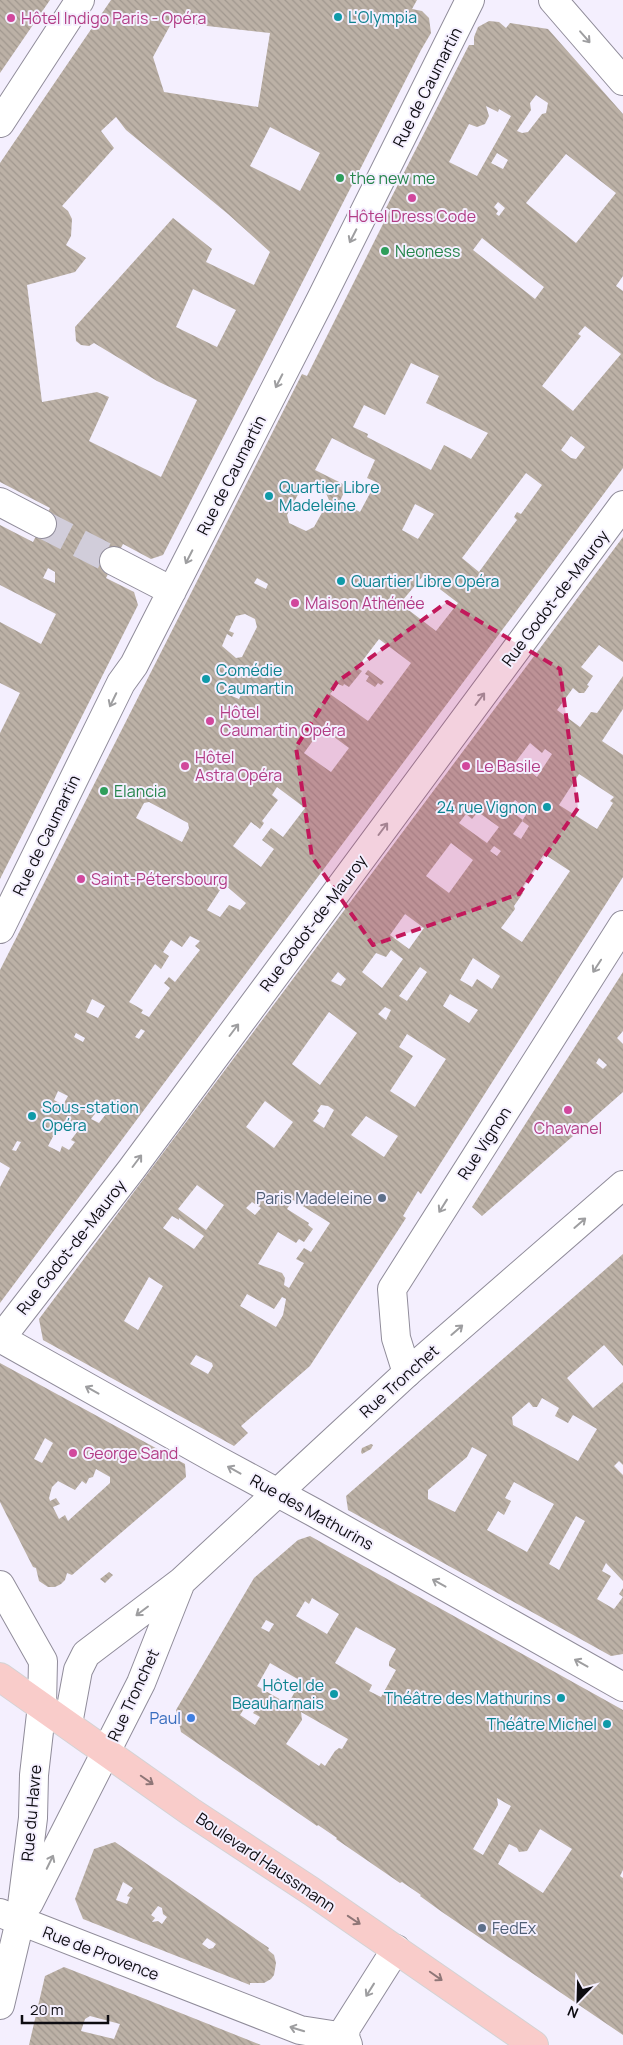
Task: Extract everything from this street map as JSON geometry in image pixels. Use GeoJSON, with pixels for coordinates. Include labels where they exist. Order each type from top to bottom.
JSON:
{"type":"FeatureCollection","features":[{"type":"Feature","properties":{"kind":"main road","name":"Boulevard Haussmann"},"geometry":{"type":"LineString","coordinates":[[0,1677],[191,1812],[396,1949],[534,2045]]}},
{"type":"Feature","properties":{"kind":"street"},"geometry":{"type":"LineString","coordinates":[[0,123],[80,0]]}},
{"type":"Feature","properties":{"kind":"street"},"geometry":{"type":"LineString","coordinates":[[553,0],[623,81]]}},
{"type":"Feature","properties":{"kind":"street","name":"Rue de Caumartin"},"geometry":{"type":"LineString","coordinates":[[0,929],[121,683],[134,665],[172,591],[465,10]]}},
{"type":"Feature","properties":{"kind":"street"},"geometry":{"type":"LineString","coordinates":[[0,502],[42,524]]}},
{"type":"Feature","properties":{"kind":"street","name":"Rue Godot-de-Mauroy"},"geometry":{"type":"LineString","coordinates":[[1,1338],[131,1170],[623,505]]}},
{"type":"Feature","properties":{"kind":"street"},"geometry":{"type":"LineString","coordinates":[[114,561],[172,591]]}},
{"type":"Feature","properties":{"kind":"street","name":"Rue Vignon"},"geometry":{"type":"LineString","coordinates":[[407,1373],[396,1338],[392,1289],[623,925]]}},
{"type":"Feature","properties":{"kind":"street","name":"Rue Tronchet"},"geometry":{"type":"LineString","coordinates":[[86,1654],[181,1582],[407,1373],[623,1185]]}},
{"type":"Feature","properties":{"kind":"street","name":"Rue des Mathurins"},"geometry":{"type":"LineString","coordinates":[[1,1338],[623,1687]]}},
{"type":"Feature","properties":{"kind":"street","name":"Rue Tronchet"},"geometry":{"type":"LineString","coordinates":[[107,1752],[141,1683],[181,1582]]}},
{"type":"Feature","properties":{"kind":"street","name":"Rue du Havre"},"geometry":{"type":"LineString","coordinates":[[0,1585],[38,1649],[43,1661],[42,1705],[34,1775],[32,1818],[10,1917],[0,2005]]}},
{"type":"Feature","properties":{"kind":"street"},"geometry":{"type":"LineString","coordinates":[[38,1649],[51,1655],[71,1658],[86,1654]]}},
{"type":"Feature","properties":{"kind":"street"},"geometry":{"type":"LineString","coordinates":[[68,1724],[78,1670],[86,1654]]}},
{"type":"Feature","properties":{"kind":"street","name":"Rue du Havre"},"geometry":{"type":"LineString","coordinates":[[10,1917],[76,1810],[107,1752]]}},
{"type":"Feature","properties":{"kind":"street","name":"Rue de Provence"},"geometry":{"type":"LineString","coordinates":[[10,1917],[300,2030],[347,2041]]}},
{"type":"Feature","properties":{"kind":"street"},"geometry":{"type":"LineString","coordinates":[[347,2041],[346,2028],[396,1949]]}},
{"type":"Feature","properties":{"kind":"highlighted area"},"geometry":{"type":"Polygon","coordinates":[[[447,602],[560,669],[578,808],[519,894],[373,945],[312,857],[296,747],[337,682],[447,602]]]}},
{"type":"Feature","properties":{"kind":"building"},"geometry":{"type":"Polygon","coordinates":[[[0,0],[50,0],[0,73],[0,0]]]}},
{"type":"Feature","properties":{"kind":"building"},"geometry":{"type":"Polygon","coordinates":[[[111,0],[417,0],[412,9],[422,11],[429,18],[431,33],[163,555],[151,559],[123,544],[106,578],[134,592],[138,605],[0,879],[0,733],[20,693],[0,683],[0,622],[41,644],[56,614],[0,585],[0,525],[33,542],[50,508],[0,482],[0,163],[111,0]],[[172,22],[153,57],[164,92],[258,107],[270,33],[172,22]],[[116,117],[101,131],[114,148],[62,206],[68,211],[72,219],[71,236],[66,245],[86,258],[75,272],[27,285],[42,402],[97,392],[109,397],[89,441],[161,477],[197,400],[157,381],[94,343],[89,346],[81,345],[76,341],[75,327],[173,218],[212,249],[206,262],[254,285],[270,252],[228,214],[126,130],[116,117]],[[270,127],[250,166],[300,191],[320,153],[270,127]],[[193,289],[176,327],[217,347],[236,310],[193,289]],[[48,568],[43,578],[55,583],[55,572],[48,568]]]}},
{"type":"Feature","properties":{"kind":"building"},"geometry":{"type":"Polygon","coordinates":[[[489,21],[499,22],[506,28],[510,23],[548,29],[623,114],[623,276],[616,286],[623,291],[623,468],[0,1303],[0,1187],[10,1168],[0,1162],[0,970],[302,374],[307,376],[390,210],[386,208],[469,45],[474,45],[474,37],[478,27],[489,21]],[[536,95],[530,103],[531,110],[517,131],[522,133],[528,132],[542,114],[546,113],[548,103],[536,95]],[[486,106],[489,116],[485,124],[477,127],[469,124],[449,162],[477,176],[511,116],[499,109],[498,112],[486,106]],[[497,153],[491,163],[503,169],[508,160],[497,153]],[[566,154],[526,203],[576,243],[616,193],[566,154]],[[498,202],[494,207],[498,211],[496,214],[499,216],[505,208],[498,202]],[[482,238],[473,250],[535,299],[544,287],[482,238]],[[585,326],[578,334],[581,336],[542,386],[573,411],[621,354],[585,326]],[[411,363],[385,415],[364,405],[353,427],[368,434],[367,437],[431,470],[444,445],[471,459],[488,433],[426,403],[439,376],[411,363]],[[571,436],[561,450],[571,458],[576,459],[585,447],[571,436]],[[332,438],[315,470],[347,486],[340,501],[360,512],[376,482],[367,478],[375,460],[332,438]],[[526,473],[462,558],[479,572],[517,520],[514,517],[517,512],[521,514],[542,485],[526,473]],[[310,483],[302,487],[287,515],[289,523],[306,531],[314,527],[329,500],[325,491],[310,483]],[[415,504],[402,530],[418,539],[434,514],[415,504]],[[423,576],[402,601],[402,605],[436,631],[458,603],[423,576]],[[257,578],[254,583],[266,589],[268,584],[257,578]],[[245,614],[236,616],[229,631],[234,633],[232,637],[227,634],[222,646],[236,658],[242,657],[257,627],[255,619],[245,614]],[[379,639],[357,668],[362,671],[349,687],[344,684],[343,686],[338,684],[330,694],[368,721],[411,663],[379,639]],[[226,687],[222,692],[239,699],[243,691],[235,688],[234,691],[226,687]],[[322,728],[304,753],[331,772],[349,748],[322,728]],[[277,787],[272,795],[278,800],[262,821],[264,823],[260,829],[251,822],[233,846],[261,867],[274,849],[262,840],[271,828],[283,837],[305,808],[277,787]],[[149,802],[144,803],[136,818],[182,842],[189,828],[188,823],[149,802]],[[224,884],[207,910],[220,917],[229,905],[240,910],[246,903],[224,884]],[[190,936],[182,947],[171,940],[163,952],[169,956],[161,969],[155,964],[129,1002],[143,1010],[141,1013],[149,1017],[170,988],[164,983],[169,977],[175,982],[200,950],[195,946],[200,941],[190,936]],[[92,999],[86,1012],[98,1018],[105,1006],[92,999]],[[141,1029],[135,1037],[139,1039],[145,1031],[141,1029]],[[76,1033],[74,1037],[83,1042],[85,1038],[76,1033]],[[58,1091],[54,1100],[63,1105],[68,1096],[58,1091]],[[97,1111],[91,1119],[99,1123],[106,1114],[97,1111]],[[66,1121],[63,1127],[59,1125],[48,1146],[60,1152],[62,1146],[69,1150],[75,1142],[71,1140],[80,1128],[66,1121]],[[17,1141],[12,1150],[16,1151],[21,1142],[17,1141]]]}},
{"type":"Feature","properties":{"kind":"building"},"geometry":{"type":"Polygon","coordinates":[[[623,537],[623,662],[599,645],[581,667],[593,676],[587,685],[589,686],[584,693],[579,693],[573,688],[557,710],[580,727],[591,712],[597,713],[623,676],[623,709],[602,741],[623,755],[623,877],[421,1194],[418,1191],[403,1216],[406,1218],[310,1366],[241,1426],[248,1433],[234,1446],[43,1340],[39,1319],[623,537]],[[530,743],[514,764],[522,771],[527,769],[537,777],[552,754],[545,749],[542,753],[530,743]],[[579,774],[559,805],[597,829],[613,803],[610,801],[614,797],[579,774]],[[515,800],[508,809],[523,820],[529,810],[515,800]],[[478,812],[472,819],[466,814],[459,823],[487,843],[499,827],[478,812]],[[522,821],[513,834],[521,839],[529,826],[522,821]],[[451,843],[426,876],[449,893],[473,860],[451,843]],[[494,846],[490,851],[497,856],[501,851],[494,846]],[[544,854],[520,891],[523,893],[514,906],[515,909],[501,928],[522,942],[570,871],[544,854]],[[405,914],[390,935],[409,949],[424,928],[405,914]],[[391,950],[386,957],[376,953],[362,972],[382,988],[403,959],[391,950]],[[473,958],[460,980],[472,987],[477,979],[492,989],[500,976],[473,958]],[[420,967],[399,996],[407,1001],[427,972],[420,967]],[[338,972],[331,981],[341,986],[346,979],[338,972]],[[450,994],[443,1006],[469,1023],[478,1010],[450,994]],[[385,1007],[378,1014],[386,1020],[391,1010],[385,1007]],[[329,1012],[292,1064],[320,1085],[357,1033],[329,1012]],[[407,1034],[399,1047],[413,1056],[390,1091],[415,1107],[446,1059],[407,1034]],[[265,1101],[246,1127],[274,1148],[293,1122],[265,1101]],[[321,1105],[317,1111],[319,1113],[313,1121],[324,1128],[334,1110],[328,1106],[321,1105]],[[366,1116],[351,1135],[384,1157],[398,1136],[366,1116]],[[197,1185],[178,1209],[206,1230],[224,1205],[197,1185]],[[293,1200],[287,1209],[309,1223],[308,1225],[313,1229],[304,1242],[299,1239],[296,1243],[278,1232],[258,1264],[282,1273],[285,1278],[284,1285],[289,1288],[304,1263],[296,1259],[304,1248],[311,1252],[330,1223],[293,1200]],[[252,1202],[246,1208],[255,1215],[261,1208],[252,1202]],[[172,1216],[163,1228],[194,1249],[204,1236],[179,1218],[179,1220],[172,1216]],[[149,1277],[124,1321],[138,1330],[163,1286],[149,1277]],[[247,1294],[240,1306],[276,1327],[283,1315],[286,1299],[282,1297],[274,1309],[247,1294]],[[196,1355],[190,1364],[208,1374],[213,1366],[212,1363],[196,1355]]]}},
{"type":"Feature","properties":{"kind":"building"},"geometry":{"type":"Polygon","coordinates":[[[368,670],[384,682],[381,685],[378,683],[375,687],[366,681],[369,676],[365,674],[368,670]]]}},
{"type":"Feature","properties":{"kind":"building"},"geometry":{"type":"Polygon","coordinates":[[[623,972],[623,1031],[617,1038],[623,1044],[623,1092],[482,1216],[472,1207],[623,972]],[[599,1058],[596,1063],[603,1069],[607,1065],[599,1058]]]}},
{"type":"Feature","properties":{"kind":"building"},"geometry":{"type":"Polygon","coordinates":[[[623,1254],[623,1366],[604,1345],[567,1378],[593,1408],[623,1382],[623,1465],[619,1461],[614,1466],[623,1475],[623,1581],[606,1563],[602,1571],[611,1576],[597,1599],[614,1609],[623,1597],[623,1654],[611,1656],[348,1510],[346,1496],[623,1254]],[[542,1398],[537,1407],[533,1407],[529,1402],[512,1417],[513,1425],[578,1461],[597,1429],[573,1415],[568,1423],[555,1416],[559,1408],[542,1398]],[[472,1447],[467,1457],[428,1490],[428,1499],[455,1512],[487,1455],[472,1447]],[[514,1482],[505,1498],[511,1501],[504,1515],[498,1511],[487,1530],[527,1552],[554,1504],[514,1482]],[[576,1516],[549,1564],[559,1570],[585,1521],[576,1516]]]}},
{"type":"Feature","properties":{"kind":"building"},"geometry":{"type":"Polygon","coordinates":[[[0,1363],[185,1464],[186,1477],[72,1575],[67,1573],[65,1580],[55,1587],[48,1587],[39,1581],[36,1568],[33,1567],[0,1502],[0,1363]],[[45,1438],[34,1459],[42,1463],[53,1443],[45,1438]],[[96,1469],[93,1477],[89,1478],[86,1484],[82,1481],[75,1490],[58,1481],[52,1487],[49,1498],[50,1501],[56,1498],[60,1504],[53,1507],[59,1519],[65,1515],[68,1521],[110,1483],[110,1477],[96,1469]]]}},
{"type":"Feature","properties":{"kind":"building"},"geometry":{"type":"Polygon","coordinates":[[[373,1445],[371,1449],[362,1454],[362,1448],[373,1445]]]}},
{"type":"Feature","properties":{"kind":"building"},"geometry":{"type":"Polygon","coordinates":[[[310,1536],[623,1710],[623,1870],[620,1876],[623,1878],[623,2035],[181,1732],[176,1710],[254,1578],[298,1540],[310,1536]],[[312,1598],[309,1604],[305,1601],[296,1616],[327,1634],[339,1614],[312,1598]],[[266,1620],[261,1628],[269,1632],[274,1624],[266,1620]],[[356,1627],[335,1663],[372,1685],[369,1691],[381,1697],[396,1670],[389,1666],[389,1662],[396,1649],[356,1627]],[[270,1663],[257,1686],[288,1704],[301,1681],[270,1663]],[[247,1704],[240,1715],[255,1725],[260,1717],[253,1713],[256,1709],[247,1704]],[[301,1712],[302,1720],[286,1744],[319,1766],[321,1763],[325,1766],[335,1751],[339,1748],[342,1749],[348,1739],[301,1712]],[[497,1798],[498,1805],[473,1849],[483,1855],[511,1806],[497,1798]],[[540,1829],[527,1851],[519,1852],[517,1848],[509,1844],[498,1864],[543,1893],[572,1849],[540,1829]]]}},
{"type":"Feature","properties":{"kind":"building"},"geometry":{"type":"Polygon","coordinates":[[[109,1572],[113,1575],[105,1583],[100,1579],[109,1572]]]}},
{"type":"Feature","properties":{"kind":"building"},"geometry":{"type":"Polygon","coordinates":[[[623,1588],[623,1597],[619,1594],[623,1588]]]}},
{"type":"Feature","properties":{"kind":"building"},"geometry":{"type":"Polygon","coordinates":[[[115,1842],[269,1948],[268,1950],[274,1955],[276,1963],[274,1975],[264,1983],[250,1983],[250,1985],[83,1919],[75,1899],[94,1849],[115,1842]],[[123,1882],[116,1900],[127,1904],[130,1897],[127,1896],[133,1888],[123,1882]],[[158,1906],[151,1915],[155,1918],[152,1922],[158,1921],[162,1924],[167,1917],[163,1914],[162,1908],[158,1906]],[[207,1938],[202,1944],[209,1949],[213,1948],[216,1944],[207,1938]]]}},
{"type":"Feature","properties":{"kind":"building"},"geometry":{"type":"Polygon","coordinates":[[[64,1967],[261,2045],[29,2045],[45,1976],[64,1967]],[[90,2016],[85,2019],[81,2031],[114,2039],[120,2024],[90,2016]]]}},
{"type":"Feature","properties":{"kind":"tunnel"},"geometry":{"type":"LineString","coordinates":[[42,524],[114,561]]}},
{"type":"Feature","properties":{"kind":"place","name":"L'Olympia"},"geometry":{"type":"Point","coordinates":[338,17]}},
{"type":"Feature","properties":{"kind":"place","name":"Hôtel Indigo Paris - Opéra"},"geometry":{"type":"Point","coordinates":[11,18]}},
{"type":"Feature","properties":{"kind":"place","name":"the new me"},"geometry":{"type":"Point","coordinates":[340,178]}},
{"type":"Feature","properties":{"kind":"place","name":"Hôtel Dress Code"},"geometry":{"type":"Point","coordinates":[412,198]}},
{"type":"Feature","properties":{"kind":"place","name":"Neoness"},"geometry":{"type":"Point","coordinates":[385,251]}},
{"type":"Feature","properties":{"kind":"place","name":"Quartier Libre Madeleine"},"geometry":{"type":"Point","coordinates":[269,496]}},
{"type":"Feature","properties":{"kind":"place","name":"Quartier Libre Opéra"},"geometry":{"type":"Point","coordinates":[341,581]}},
{"type":"Feature","properties":{"kind":"place","name":"Maison Athénée"},"geometry":{"type":"Point","coordinates":[295,603]}},
{"type":"Feature","properties":{"kind":"place","name":"Comédie Caumartin"},"geometry":{"type":"Point","coordinates":[206,679]}},
{"type":"Feature","properties":{"kind":"place","name":"Hôtel Caumartin Opéra"},"geometry":{"type":"Point","coordinates":[210,721]}},
{"type":"Feature","properties":{"kind":"place","name":"Hôtel Astra Opéra"},"geometry":{"type":"Point","coordinates":[185,766]}},
{"type":"Feature","properties":{"kind":"place","name":"Le Basile"},"geometry":{"type":"Point","coordinates":[466,766]}},
{"type":"Feature","properties":{"kind":"place","name":"Elancia"},"geometry":{"type":"Point","coordinates":[104,791]}},
{"type":"Feature","properties":{"kind":"place","name":"24 rue Vignon"},"geometry":{"type":"Point","coordinates":[547,807]}},
{"type":"Feature","properties":{"kind":"place","name":"Saint-Pétersbourg"},"geometry":{"type":"Point","coordinates":[81,879]}},
{"type":"Feature","properties":{"kind":"place","name":"Chavanel"},"geometry":{"type":"Point","coordinates":[568,1110]}},
{"type":"Feature","properties":{"kind":"place","name":"Sous-station Opéra"},"geometry":{"type":"Point","coordinates":[32,1116]}},
{"type":"Feature","properties":{"kind":"place","name":"Paris Madeleine"},"geometry":{"type":"Point","coordinates":[382,1198]}},
{"type":"Feature","properties":{"kind":"place","name":"George Sand"},"geometry":{"type":"Point","coordinates":[73,1453]}},
{"type":"Feature","properties":{"kind":"place","name":"Hôtel de Beauharnais"},"geometry":{"type":"Point","coordinates":[334,1694]}},
{"type":"Feature","properties":{"kind":"place","name":"Théâtre des Mathurins"},"geometry":{"type":"Point","coordinates":[561,1698]}},
{"type":"Feature","properties":{"kind":"place","name":"Paul"},"geometry":{"type":"Point","coordinates":[191,1718]}},
{"type":"Feature","properties":{"kind":"place","name":"Théâtre Michel"},"geometry":{"type":"Point","coordinates":[607,1724]}},
{"type":"Feature","properties":{"kind":"place","name":"FedEx"},"geometry":{"type":"Point","coordinates":[482,1928]}}]}
